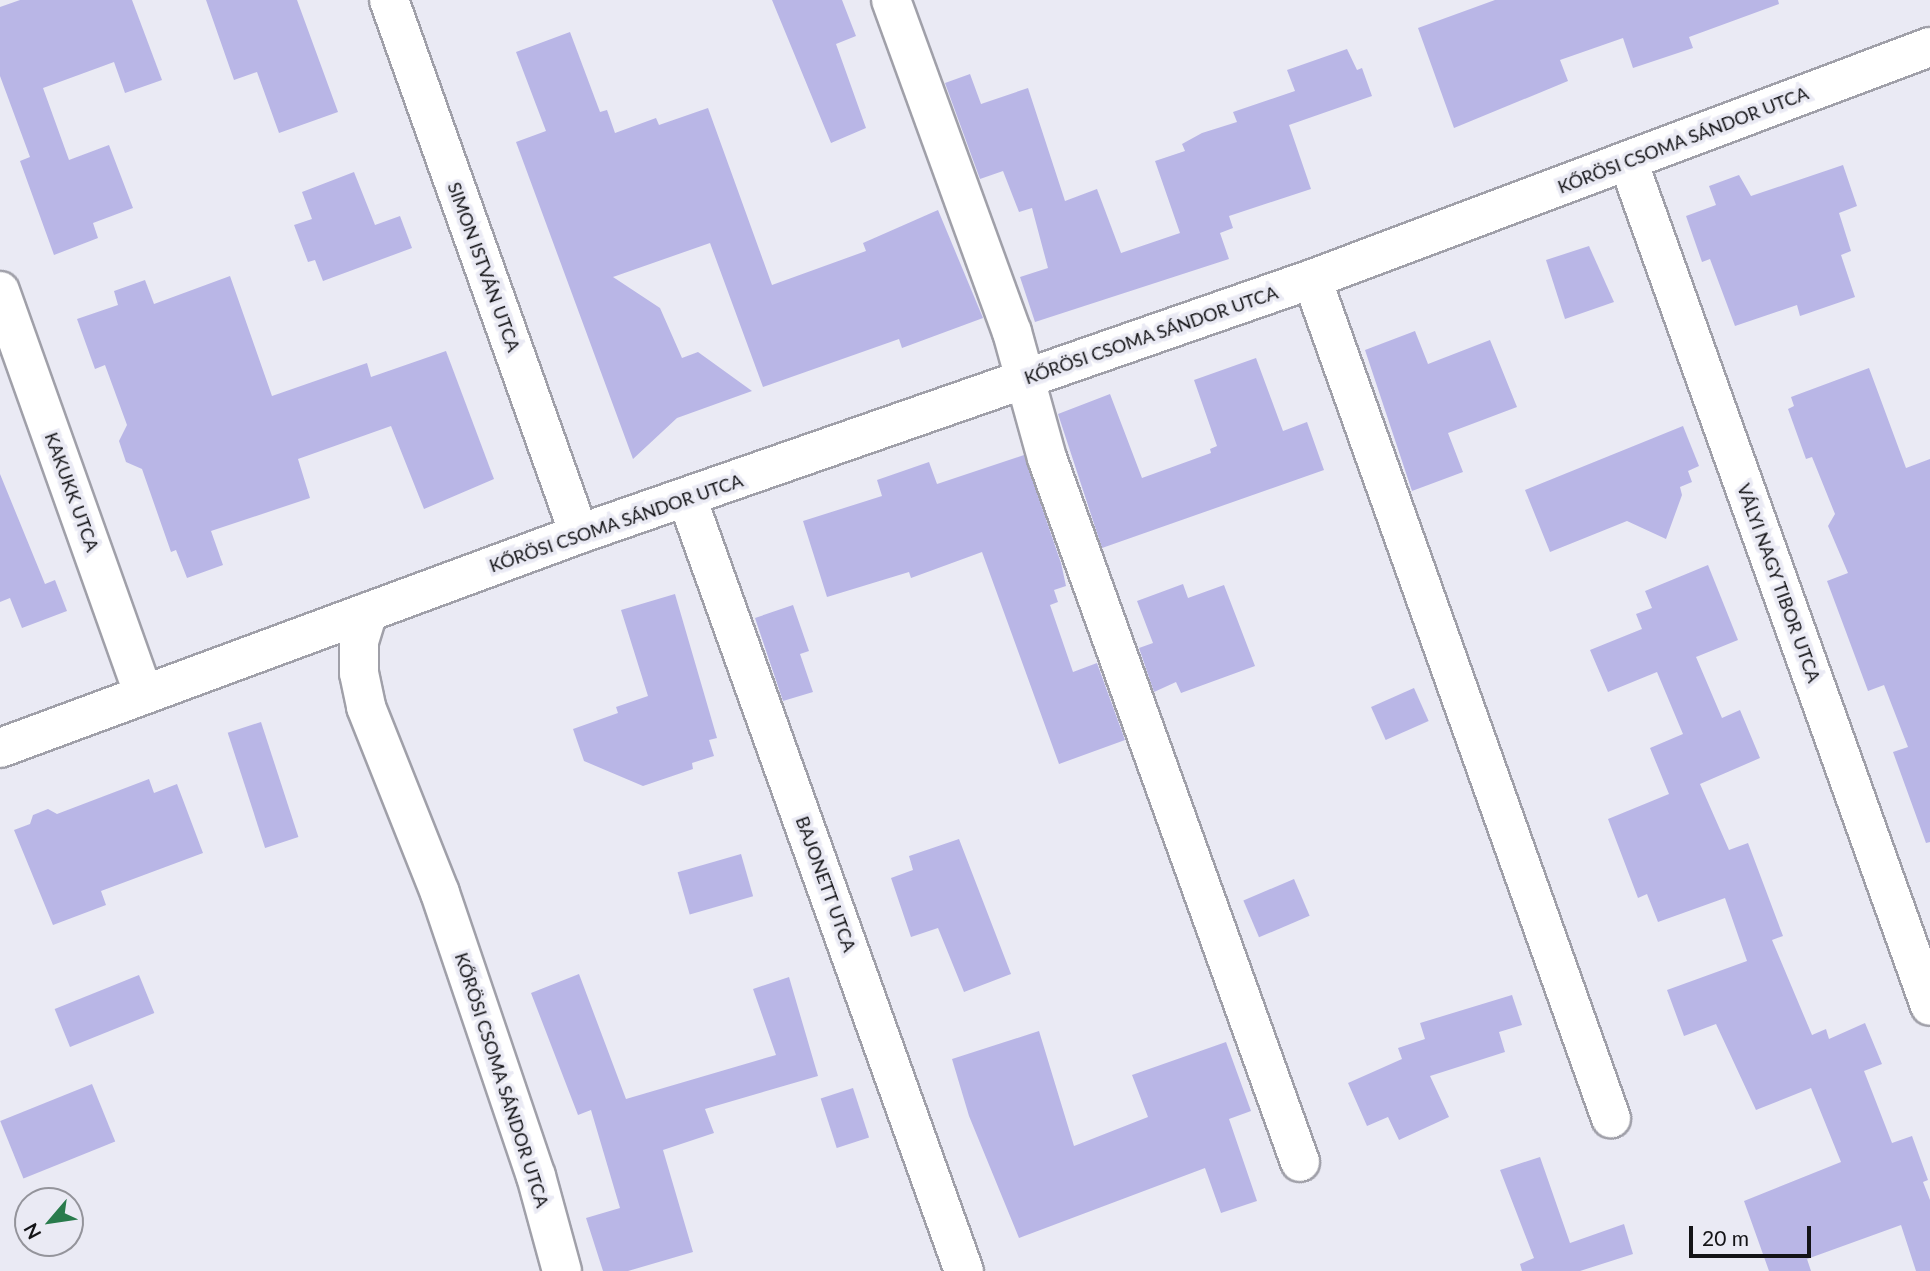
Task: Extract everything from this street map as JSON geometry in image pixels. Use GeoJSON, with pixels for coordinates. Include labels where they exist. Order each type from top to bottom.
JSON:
{"type":"FeatureCollection","features":[{"type":"Feature","properties":{"kind":"street","name":"SIMON ISTVÁN UTCA"},"geometry":{"type":"LineString","coordinates":[[389,0],[579,534]]}},
{"type":"Feature","properties":{"kind":"street"},"geometry":{"type":"LineString","coordinates":[[891,0],[1012,332],[1047,458],[1300,1162]]}},
{"type":"Feature","properties":{"kind":"street","name":"KŐRÖSI CSOMA SÁNDOR UTCA"},"geometry":{"type":"LineString","coordinates":[[0,748],[579,534],[1312,279],[1930,47]]}},
{"type":"Feature","properties":{"kind":"street","name":"VÁLYI NAGY TIBOR UTCA"},"geometry":{"type":"LineString","coordinates":[[1628,161],[1930,1006]]}},
{"type":"Feature","properties":{"kind":"street"},"geometry":{"type":"LineString","coordinates":[[1312,279],[1611,1118]]}},
{"type":"Feature","properties":{"kind":"street","name":"KAKUKK UTCA"},"geometry":{"type":"LineString","coordinates":[[0,291],[143,693]]}},
{"type":"Feature","properties":{"kind":"street","name":"BAJONETT UTCA"},"geometry":{"type":"LineString","coordinates":[[687,498],[964,1271]]}},
{"type":"Feature","properties":{"kind":"street","name":"KŐRÖSI CSOMA SÁNDOR UTCA"},"geometry":{"type":"LineString","coordinates":[[368,612],[359,642],[366,707],[440,893],[536,1176],[562,1271]]}},
{"type":"Feature","properties":{"kind":"building"},"geometry":{"type":"Polygon","coordinates":[[[20,0],[132,0],[162,80],[125,93],[114,62],[43,88],[69,160],[109,145],[133,208],[93,223],[98,238],[54,255],[20,161],[30,157],[0,76],[0,7],[20,0]]]}},
{"type":"Feature","properties":{"kind":"building"},"geometry":{"type":"Polygon","coordinates":[[[206,0],[297,0],[338,112],[279,133],[257,72],[234,80],[206,0]]]}},
{"type":"Feature","properties":{"kind":"building"},"geometry":{"type":"Polygon","coordinates":[[[772,0],[842,0],[856,36],[836,44],[866,128],[831,143],[772,0]]]}},
{"type":"Feature","properties":{"kind":"building"},"geometry":{"type":"Polygon","coordinates":[[[1495,0],[1778,0],[1779,4],[1689,37],[1693,48],[1633,68],[1623,38],[1560,60],[1568,81],[1454,128],[1418,28],[1495,0]]]}},
{"type":"Feature","properties":{"kind":"building"},"geometry":{"type":"Polygon","coordinates":[[[570,32],[600,112],[607,110],[615,133],[656,118],[659,125],[708,108],[772,285],[866,251],[863,243],[938,210],[983,318],[902,348],[899,339],[763,387],[710,243],[613,277],[660,308],[682,358],[698,352],[752,391],[677,418],[633,459],[516,142],[546,131],[516,52],[570,32]]]}},
{"type":"Feature","properties":{"kind":"building"},"geometry":{"type":"Polygon","coordinates":[[[1347,49],[1357,70],[1362,68],[1372,96],[1289,125],[1311,189],[1229,216],[1233,228],[1220,233],[1229,259],[1035,322],[1020,277],[1048,268],[1032,208],[1019,212],[1003,171],[980,179],[945,83],[970,74],[981,104],[1028,88],[1065,201],[1097,189],[1121,253],[1180,233],[1155,161],[1185,151],[1182,144],[1202,133],[1237,122],[1233,112],[1295,91],[1287,70],[1347,49]]]}},
{"type":"Feature","properties":{"kind":"building"},"geometry":{"type":"Polygon","coordinates":[[[1843,165],[1857,206],[1839,213],[1851,251],[1841,255],[1855,297],[1800,316],[1797,305],[1735,326],[1710,259],[1702,262],[1686,216],[1716,205],[1709,186],[1739,175],[1751,196],[1843,165]]]}},
{"type":"Feature","properties":{"kind":"building"},"geometry":{"type":"Polygon","coordinates":[[[354,172],[375,225],[400,216],[412,248],[323,281],[315,260],[308,262],[294,225],[312,219],[302,192],[354,172]]]}},
{"type":"Feature","properties":{"kind":"building"},"geometry":{"type":"Polygon","coordinates":[[[1589,246],[1614,302],[1565,319],[1546,260],[1589,246]]]}},
{"type":"Feature","properties":{"kind":"building"},"geometry":{"type":"Polygon","coordinates":[[[230,276],[272,396],[367,363],[371,377],[446,351],[494,479],[424,509],[391,426],[298,459],[310,498],[211,531],[223,565],[187,578],[176,550],[171,552],[142,469],[126,462],[119,441],[127,425],[105,365],[95,369],[77,319],[118,305],[114,291],[145,280],[154,304],[230,276]]]}},
{"type":"Feature","properties":{"kind":"building"},"geometry":{"type":"Polygon","coordinates":[[[1415,331],[1428,364],[1490,340],[1517,407],[1448,433],[1463,472],[1412,491],[1365,350],[1415,331]]]}},
{"type":"Feature","properties":{"kind":"building"},"geometry":{"type":"Polygon","coordinates":[[[1256,358],[1283,431],[1307,422],[1324,470],[1102,548],[1058,414],[1110,394],[1142,478],[1211,453],[1210,449],[1217,446],[1194,380],[1256,358]]]}},
{"type":"Feature","properties":{"kind":"building"},"geometry":{"type":"Polygon","coordinates":[[[1869,368],[1906,468],[1930,459],[1930,842],[1926,843],[1893,752],[1908,747],[1884,685],[1868,691],[1827,581],[1848,573],[1828,526],[1835,514],[1812,457],[1806,459],[1788,409],[1794,406],[1791,397],[1869,368]]]}},
{"type":"Feature","properties":{"kind":"building"},"geometry":{"type":"Polygon","coordinates":[[[1683,426],[1699,466],[1688,471],[1692,482],[1680,487],[1682,495],[1666,539],[1627,521],[1550,552],[1525,490],[1683,426]]]}},
{"type":"Feature","properties":{"kind":"building"},"geometry":{"type":"Polygon","coordinates":[[[1024,455],[1061,563],[1066,586],[1054,590],[1058,602],[1050,605],[1073,672],[1097,663],[1125,740],[1059,764],[982,552],[911,578],[909,572],[827,597],[803,521],[882,496],[877,480],[929,462],[937,484],[1024,455]]]}},
{"type":"Feature","properties":{"kind":"building"},"geometry":{"type":"Polygon","coordinates":[[[0,474],[45,584],[55,580],[67,611],[22,628],[10,598],[0,602],[0,474]]]}},
{"type":"Feature","properties":{"kind":"building"},"geometry":{"type":"Polygon","coordinates":[[[1708,565],[1738,640],[1696,657],[1722,718],[1740,710],[1760,758],[1700,784],[1729,850],[1748,843],[1783,936],[1772,940],[1812,1035],[1826,1029],[1829,1039],[1865,1023],[1882,1064],[1864,1071],[1892,1143],[1912,1136],[1928,1180],[1923,1182],[1930,1200],[1930,1271],[1916,1271],[1901,1225],[1807,1259],[1811,1271],[1769,1271],[1744,1201],[1841,1162],[1811,1088],[1756,1110],[1716,1024],[1684,1036],[1667,990],[1747,961],[1725,898],[1658,922],[1647,894],[1638,898],[1608,819],[1669,794],[1650,748],[1683,734],[1657,672],[1608,692],[1590,650],[1642,629],[1636,614],[1652,608],[1645,591],[1708,565]]]}},
{"type":"Feature","properties":{"kind":"building"},"geometry":{"type":"Polygon","coordinates":[[[1183,584],[1188,598],[1224,585],[1255,666],[1181,693],[1176,682],[1154,692],[1139,648],[1153,643],[1137,601],[1183,584]]]}},
{"type":"Feature","properties":{"kind":"building"},"geometry":{"type":"Polygon","coordinates":[[[675,594],[717,738],[709,740],[714,756],[692,763],[693,769],[643,786],[584,761],[573,729],[618,713],[616,707],[648,696],[621,610],[675,594]]]}},
{"type":"Feature","properties":{"kind":"building"},"geometry":{"type":"Polygon","coordinates":[[[793,605],[809,651],[800,654],[813,692],[783,701],[755,618],[793,605]]]}},
{"type":"Feature","properties":{"kind":"building"},"geometry":{"type":"Polygon","coordinates":[[[1414,688],[1429,721],[1386,740],[1371,707],[1414,688]]]}},
{"type":"Feature","properties":{"kind":"building"},"geometry":{"type":"Polygon","coordinates":[[[261,722],[298,837],[265,848],[228,733],[261,722]]]}},
{"type":"Feature","properties":{"kind":"building"},"geometry":{"type":"Polygon","coordinates":[[[149,779],[154,793],[177,784],[203,853],[101,891],[106,905],[53,925],[14,830],[30,824],[33,815],[48,809],[57,814],[149,779]]]}},
{"type":"Feature","properties":{"kind":"building"},"geometry":{"type":"Polygon","coordinates":[[[959,839],[1011,974],[964,992],[938,928],[911,937],[891,878],[913,870],[909,856],[959,839]]]}},
{"type":"Feature","properties":{"kind":"building"},"geometry":{"type":"Polygon","coordinates":[[[741,854],[753,896],[690,914],[678,872],[741,854]]]}},
{"type":"Feature","properties":{"kind":"building"},"geometry":{"type":"Polygon","coordinates":[[[1294,879],[1310,916],[1259,937],[1243,900],[1294,879]]]}},
{"type":"Feature","properties":{"kind":"building"},"geometry":{"type":"Polygon","coordinates":[[[579,974],[626,1099],[776,1055],[753,989],[789,977],[818,1076],[705,1109],[714,1133],[663,1150],[693,1252],[628,1271],[603,1271],[586,1218],[620,1208],[591,1110],[578,1115],[531,993],[579,974]]]}},
{"type":"Feature","properties":{"kind":"building"},"geometry":{"type":"Polygon","coordinates":[[[139,975],[154,1013],[70,1047],[55,1009],[139,975]]]}},
{"type":"Feature","properties":{"kind":"building"},"geometry":{"type":"Polygon","coordinates":[[[1512,995],[1522,1025],[1499,1032],[1505,1052],[1430,1076],[1449,1117],[1399,1140],[1388,1117],[1367,1126],[1348,1083],[1402,1059],[1398,1048],[1425,1039],[1420,1023],[1512,995]]]}},
{"type":"Feature","properties":{"kind":"building"},"geometry":{"type":"Polygon","coordinates":[[[1039,1031],[1074,1146],[1148,1117],[1132,1075],[1226,1042],[1251,1111],[1229,1119],[1257,1201],[1221,1213],[1205,1168],[1019,1238],[969,1116],[952,1059],[1039,1031]]]}},
{"type":"Feature","properties":{"kind":"building"},"geometry":{"type":"Polygon","coordinates":[[[92,1084],[115,1141],[23,1179],[0,1121],[92,1084]]]}},
{"type":"Feature","properties":{"kind":"building"},"geometry":{"type":"Polygon","coordinates":[[[853,1088],[869,1137],[837,1148],[821,1099],[853,1088]]]}},
{"type":"Feature","properties":{"kind":"building"},"geometry":{"type":"Polygon","coordinates":[[[1540,1157],[1570,1243],[1624,1224],[1633,1254],[1580,1271],[1522,1271],[1520,1264],[1534,1258],[1500,1170],[1540,1157]]]}}]}
